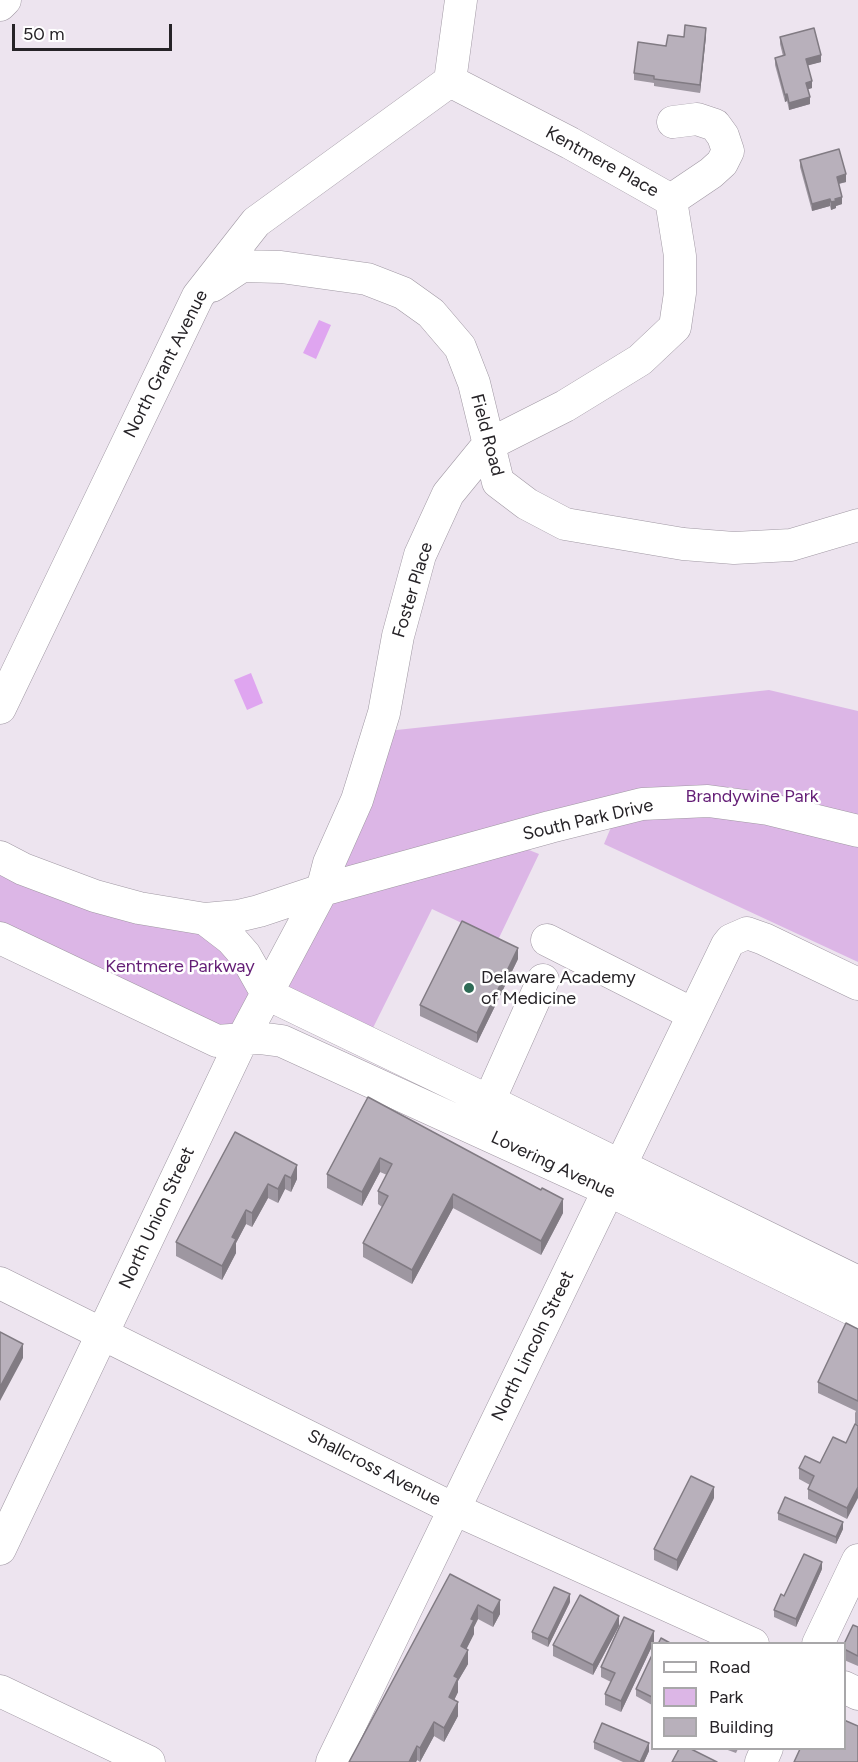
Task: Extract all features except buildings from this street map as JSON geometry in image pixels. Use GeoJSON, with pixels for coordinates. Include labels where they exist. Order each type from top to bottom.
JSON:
{"type":"FeatureCollection","features":[{"type":"Feature","properties":{"kind":"street"},"geometry":{"type":"LineString","coordinates":[[0,5],[5,0]]}},
{"type":"Feature","properties":{"kind":"street"},"geometry":{"type":"LineString","coordinates":[[450,81],[461,0]]}},
{"type":"Feature","properties":{"kind":"street","name":"Kentmere Place"},"geometry":{"type":"LineString","coordinates":[[450,81],[570,143],[671,200],[680,256],[681,292]]}},
{"type":"Feature","properties":{"kind":"street","name":"North Grant Avenue"},"geometry":{"type":"LineString","coordinates":[[0,708],[198,296],[256,222],[450,81]]}},
{"type":"Feature","properties":{"kind":"street"},"geometry":{"type":"LineString","coordinates":[[671,200],[711,173],[722,163],[728,151],[723,136],[715,125],[697,119],[673,122]]}},
{"type":"Feature","properties":{"kind":"street","name":"Field Road"},"geometry":{"type":"LineString","coordinates":[[198,296],[242,266],[281,267],[367,279],[403,293],[431,313],[460,346],[474,383],[498,482],[527,504],[565,524],[683,544],[734,548],[792,545],[858,525]]}},
{"type":"Feature","properties":{"kind":"street","name":"Foster Place"},"geometry":{"type":"LineString","coordinates":[[322,890],[329,863],[357,800],[384,713],[398,636],[420,555],[448,494],[488,445],[565,406],[640,360],[675,327],[681,292]]}},
{"type":"Feature","properties":{"kind":"street","name":"South Park Drive"},"geometry":{"type":"LineString","coordinates":[[322,890],[642,804],[708,801],[768,809],[858,831]]}},
{"type":"Feature","properties":{"kind":"street"},"geometry":{"type":"LineString","coordinates":[[0,857],[23,869],[95,896],[139,908],[205,919],[249,914],[322,890]]}},
{"type":"Feature","properties":{"kind":"street","name":"North Union Street"},"geometry":{"type":"LineString","coordinates":[[0,1549],[242,1040],[322,890]]}},
{"type":"Feature","properties":{"kind":"street"},"geometry":{"type":"LineString","coordinates":[[205,919],[231,939],[244,955],[267,994]]}},
{"type":"Feature","properties":{"kind":"street","name":"North Lincoln Street"},"geometry":{"type":"LineString","coordinates":[[332,1762],[727,945],[731,940],[747,933],[858,984]]}},
{"type":"Feature","properties":{"kind":"street"},"geometry":{"type":"LineString","coordinates":[[0,938],[216,1041],[242,1040]]}},
{"type":"Feature","properties":{"kind":"street"},"geometry":{"type":"LineString","coordinates":[[547,940],[693,1014]]}},
{"type":"Feature","properties":{"kind":"street"},"geometry":{"type":"LineString","coordinates":[[489,1101],[543,980]]}},
{"type":"Feature","properties":{"kind":"street","name":"Lovering Avenue"},"geometry":{"type":"LineString","coordinates":[[267,994],[489,1101],[614,1178],[858,1312]]}},
{"type":"Feature","properties":{"kind":"street","name":"Lovering Avenue"},"geometry":{"type":"LineString","coordinates":[[242,1040],[266,1038],[282,1041],[858,1282]]}},
{"type":"Feature","properties":{"kind":"street","name":"Shallcross Avenue"},"geometry":{"type":"LineString","coordinates":[[0,1283],[454,1509],[749,1642]]}},
{"type":"Feature","properties":{"kind":"street"},"geometry":{"type":"LineString","coordinates":[[819,1642],[858,1560]]}},
{"type":"Feature","properties":{"kind":"street"},"geometry":{"type":"LineString","coordinates":[[0,1690],[149,1762]]}},
{"type":"Feature","properties":{"kind":"green space","name":"Brandywine Park"},"geometry":{"type":"Polygon","coordinates":[[[769,690],[858,711],[858,962],[604,844],[612,825],[524,848],[539,854],[498,940],[432,909],[366,1042],[267,994],[378,732],[769,690]]]}},
{"type":"Feature","properties":{"kind":"green space","name":"Kentmere Parkway"},"geometry":{"type":"Polygon","coordinates":[[[0,857],[205,919],[267,994],[242,1040],[0,938],[0,857]]]}},
{"type":"Feature","properties":{"kind":"shaded area"},"geometry":{"type":"Polygon","coordinates":[[[319,320],[331,325],[316,359],[303,353],[319,320]]]}},
{"type":"Feature","properties":{"kind":"shaded area"},"geometry":{"type":"Polygon","coordinates":[[[251,673],[263,703],[247,710],[234,680],[251,673]]]}},
{"type":"Feature","properties":{"kind":"place","name":"Delaware Academy of Medicine"},"geometry":{"type":"Point","coordinates":[469,988]}}]}
